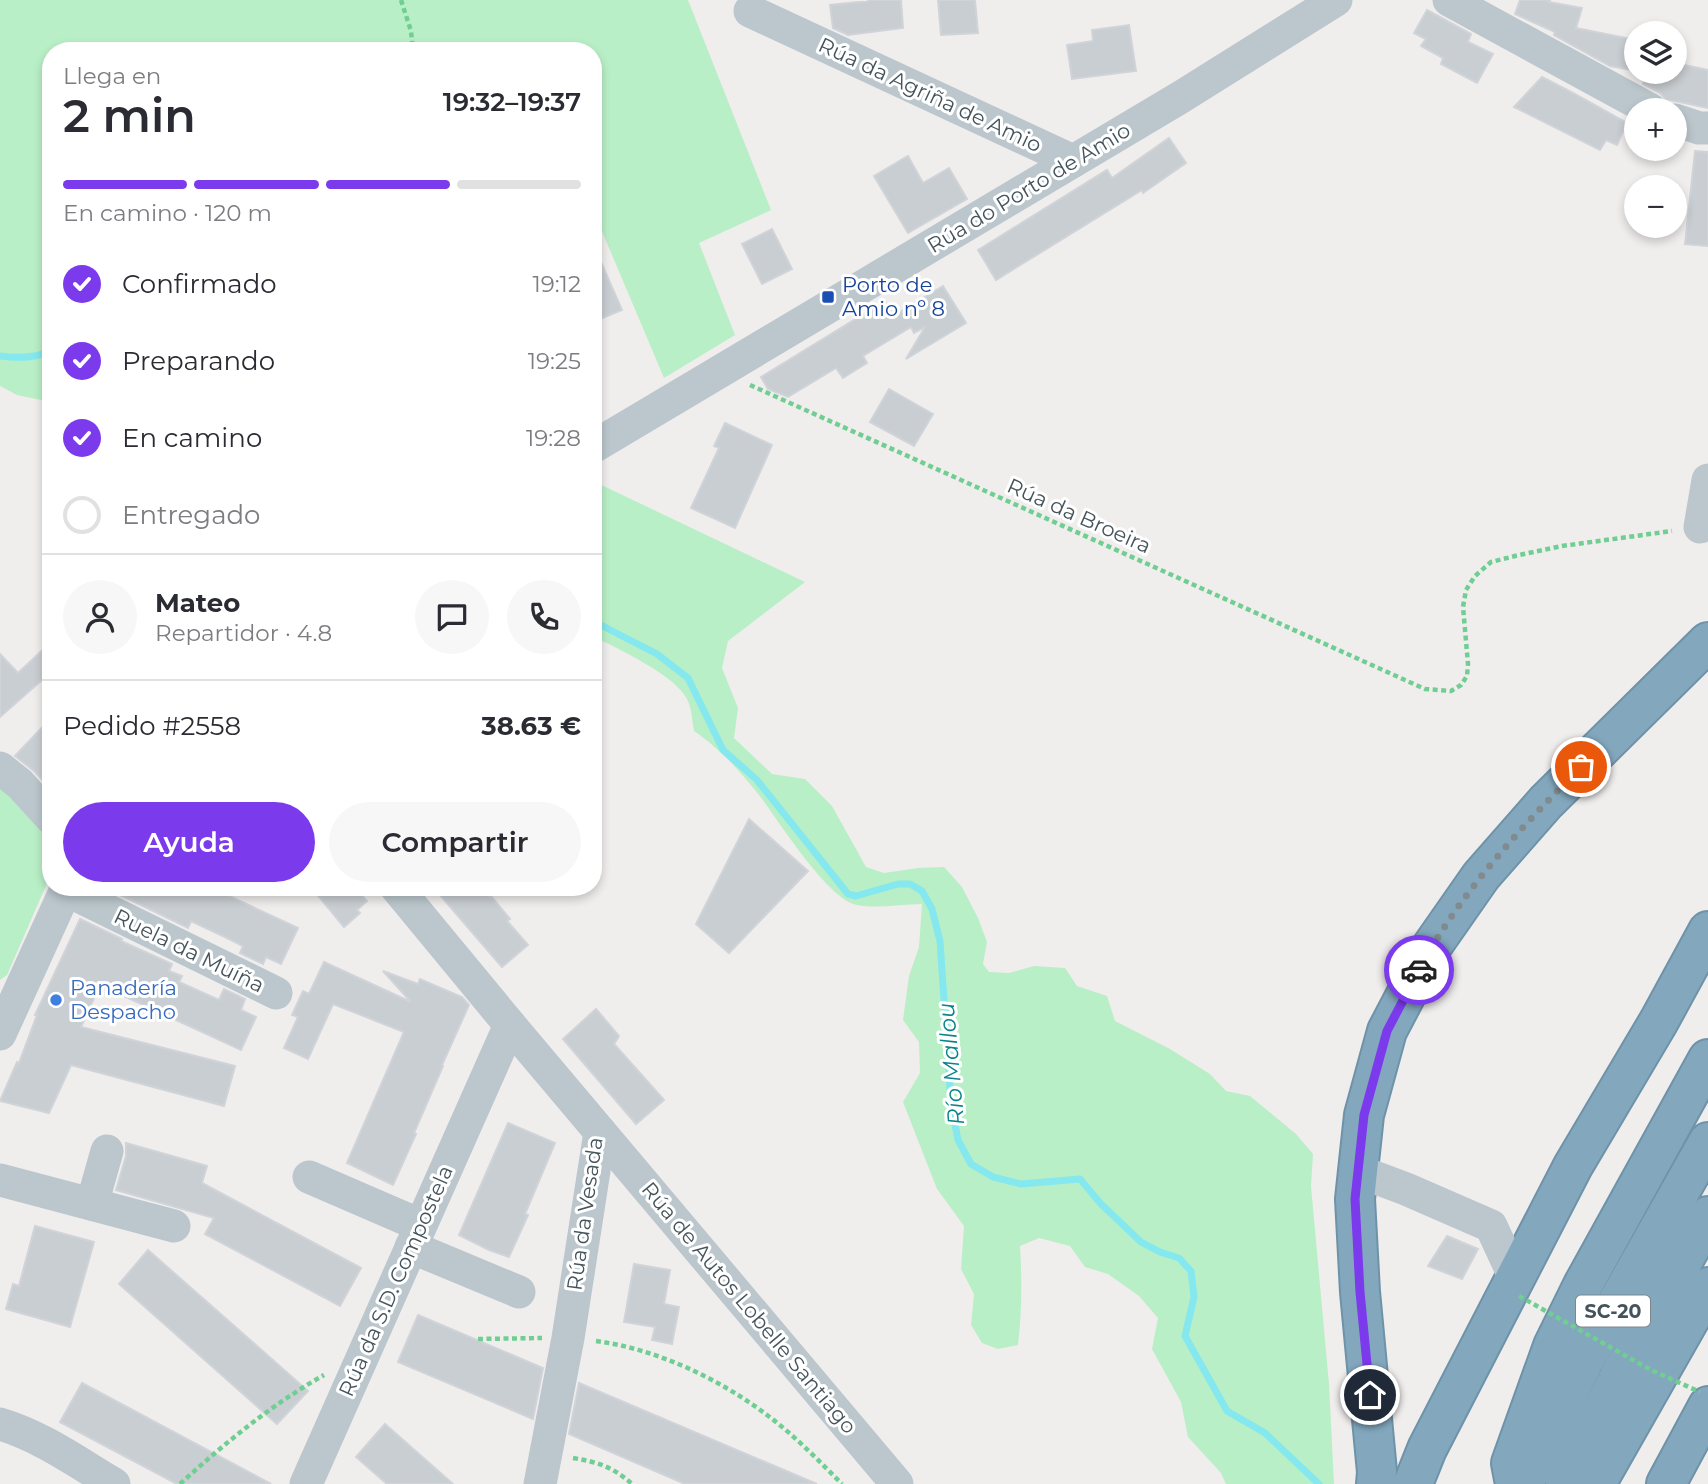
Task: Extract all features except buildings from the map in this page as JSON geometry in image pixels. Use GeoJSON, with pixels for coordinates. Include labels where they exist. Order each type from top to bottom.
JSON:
{"type":"FeatureCollection","features":[{"type":"Feature","properties":{"kind":"highway"},"geometry":{"type":"LineString","coordinates":[[1376,1484],[1355,1199],[1364,1115],[1387,1031],[1430,948],[1481,876],[1546,802],[1708,642]]}},
{"type":"Feature","properties":{"kind":"highway"},"geometry":{"type":"LineString","coordinates":[[1413,1484],[1427,1449],[1517,1287],[1573,1166],[1708,931]]}},
{"type":"Feature","properties":{"kind":"highway"},"geometry":{"type":"LineString","coordinates":[[1515,1484],[1511,1463],[1553,1346],[1583,1285],[1708,1059]]}},
{"type":"Feature","properties":{"kind":"highway","name":"SC-20"},"geometry":{"type":"LineString","coordinates":[[1526,1484],[1583,1363],[1708,1142]]}},
{"type":"Feature","properties":{"kind":"highway","name":"SC-20"},"geometry":{"type":"LineString","coordinates":[[1565,1484],[1622,1371],[1708,1216]]}},
{"type":"Feature","properties":{"kind":"highway"},"geometry":{"type":"LineString","coordinates":[[1596,1484],[1708,1287]]}},
{"type":"Feature","properties":{"kind":"highway"},"geometry":{"type":"LineString","coordinates":[[1666,1484],[1704,1399]]}},
{"type":"Feature","properties":{"kind":"street","name":"Rúa do Porto de Amio"},"geometry":{"type":"LineString","coordinates":[[602,442],[1181,97],[1336,0]]}},
{"type":"Feature","properties":{"kind":"street"},"geometry":{"type":"LineString","coordinates":[[1449,0],[1629,98]]}},
{"type":"Feature","properties":{"kind":"street","name":"Rúa da Agriña de Amio"},"geometry":{"type":"LineString","coordinates":[[750,11],[786,14],[1073,161]]}},
{"type":"Feature","properties":{"kind":"street"},"geometry":{"type":"LineString","coordinates":[[1687,124],[1708,128]]}},
{"type":"Feature","properties":{"kind":"street"},"geometry":{"type":"LineString","coordinates":[[1700,527],[1708,480]]}},
{"type":"Feature","properties":{"kind":"street"},"geometry":{"type":"LineString","coordinates":[[0,768],[20,784],[42,808]]}},
{"type":"Feature","properties":{"kind":"street"},"geometry":{"type":"LineString","coordinates":[[0,1034],[63,896]]}},
{"type":"Feature","properties":{"kind":"street","name":"Ruela da Muíña"},"geometry":{"type":"LineString","coordinates":[[80,896],[276,993]]}},
{"type":"Feature","properties":{"kind":"street","name":"Rúa da Vesada"},"geometry":{"type":"LineString","coordinates":[[404,896],[600,1132],[568,1338],[543,1472]]}},
{"type":"Feature","properties":{"kind":"street","name":"Rúa da S.D. Compostela"},"geometry":{"type":"LineString","coordinates":[[306,1484],[510,1025]]}},
{"type":"Feature","properties":{"kind":"street"},"geometry":{"type":"LineString","coordinates":[[487,1077],[514,1066],[542,1063]]}},
{"type":"Feature","properties":{"kind":"street","name":"Rúa de Autos Lobelle Santiago"},"geometry":{"type":"LineString","coordinates":[[600,1132],[897,1484]]}},
{"type":"Feature","properties":{"kind":"street"},"geometry":{"type":"LineString","coordinates":[[92,1205],[107,1151]]}},
{"type":"Feature","properties":{"kind":"street"},"geometry":{"type":"LineString","coordinates":[[1358,1171],[1491,1226],[1517,1287]]}},
{"type":"Feature","properties":{"kind":"street"},"geometry":{"type":"LineString","coordinates":[[309,1177],[519,1292]]}},
{"type":"Feature","properties":{"kind":"street"},"geometry":{"type":"LineString","coordinates":[[0,1180],[174,1226]]}},
{"type":"Feature","properties":{"kind":"street"},"geometry":{"type":"LineString","coordinates":[[0,1424],[39,1441],[114,1484]]}},
{"type":"Feature","properties":{"kind":"path"},"geometry":{"type":"LineString","coordinates":[[401,0],[412,42]]}},
{"type":"Feature","properties":{"kind":"path","name":"Rúa da Broeira"},"geometry":{"type":"LineString","coordinates":[[720,372],[1425,689],[1451,691],[1461,685],[1467,676],[1464,607],[1466,590],[1475,576],[1492,562],[1562,546],[1700,527]]}},
{"type":"Feature","properties":{"kind":"path"},"geometry":{"type":"LineString","coordinates":[[1517,1287],[1651,1370],[1704,1399]]}},
{"type":"Feature","properties":{"kind":"path"},"geometry":{"type":"LineString","coordinates":[[478,1339],[568,1338],[602,1342],[669,1361],[723,1387],[766,1414],[791,1434],[842,1484]]}},
{"type":"Feature","properties":{"kind":"path"},"geometry":{"type":"LineString","coordinates":[[180,1484],[254,1421],[326,1374]]}},
{"type":"Feature","properties":{"kind":"path"},"geometry":{"type":"LineString","coordinates":[[543,1472],[573,1458],[598,1462],[622,1475],[632,1484]]}},
{"type":"Feature","properties":{"kind":"green space"},"geometry":{"type":"Polygon","coordinates":[[[0,0],[688,0],[771,210],[699,243],[735,335],[664,378],[602,231],[602,42],[42,42],[42,400],[17,395],[0,386],[0,0]]]}},
{"type":"Feature","properties":{"kind":"green space"},"geometry":{"type":"Polygon","coordinates":[[[602,485],[805,582],[728,641],[722,668],[738,708],[734,738],[772,774],[805,779],[832,806],[866,867],[884,873],[944,867],[962,887],[978,918],[987,942],[983,964],[989,972],[1009,973],[1034,966],[1065,968],[1077,986],[1107,996],[1115,1021],[1170,1049],[1210,1074],[1226,1091],[1250,1096],[1296,1134],[1313,1154],[1311,1186],[1329,1384],[1334,1484],[1226,1484],[1221,1473],[1188,1437],[1181,1402],[1152,1349],[1158,1318],[1139,1296],[1108,1274],[1085,1267],[1070,1246],[1039,1238],[1020,1246],[1018,1345],[998,1349],[982,1343],[971,1325],[974,1294],[961,1269],[964,1226],[937,1189],[903,1102],[920,1073],[919,1042],[903,1020],[909,976],[919,947],[922,904],[857,905],[845,900],[832,889],[804,858],[745,778],[720,752],[694,731],[690,706],[681,690],[645,663],[602,641],[602,485]]]}},
{"type":"Feature","properties":{"kind":"green space"},"geometry":{"type":"Polygon","coordinates":[[[0,778],[42,818],[42,895],[7,975],[0,980],[0,778]]]}},
{"type":"Feature","properties":{"kind":"waterway","name":"Río Mallou"},"geometry":{"type":"LineString","coordinates":[[0,356],[26,357],[42,354]]}},
{"type":"Feature","properties":{"kind":"waterway","name":"Río Mallou"},"geometry":{"type":"LineString","coordinates":[[602,626],[657,654],[688,678],[723,750],[757,780],[848,894],[856,896],[898,884],[910,884],[922,891],[932,909],[940,941],[951,1103],[958,1140],[971,1164],[993,1177],[1021,1184],[1080,1179],[1101,1204],[1141,1242],[1179,1258],[1191,1271],[1194,1297],[1185,1336],[1227,1411],[1265,1433],[1319,1484]]}},
{"type":"Feature","properties":{"kind":"way so far"},"geometry":{"type":"LineString","coordinates":[[1419,970],[1430,948],[1481,876],[1546,802],[1581,767]]}},
{"type":"Feature","properties":{"kind":"place","name":"Porto de Amio nº 8"},"geometry":{"type":"Point","coordinates":[828,297]}},
{"type":"Feature","properties":{"kind":"place","name":"Panadería Despacho"},"geometry":{"type":"Point","coordinates":[56,1000]}},
{"type":"Feature","properties":{"kind":"route"},"geometry":{"type":"LineString","coordinates":[[1370,1395],[1360,1292],[1355,1199],[1364,1115],[1387,1031],[1419,970]]}}]}
